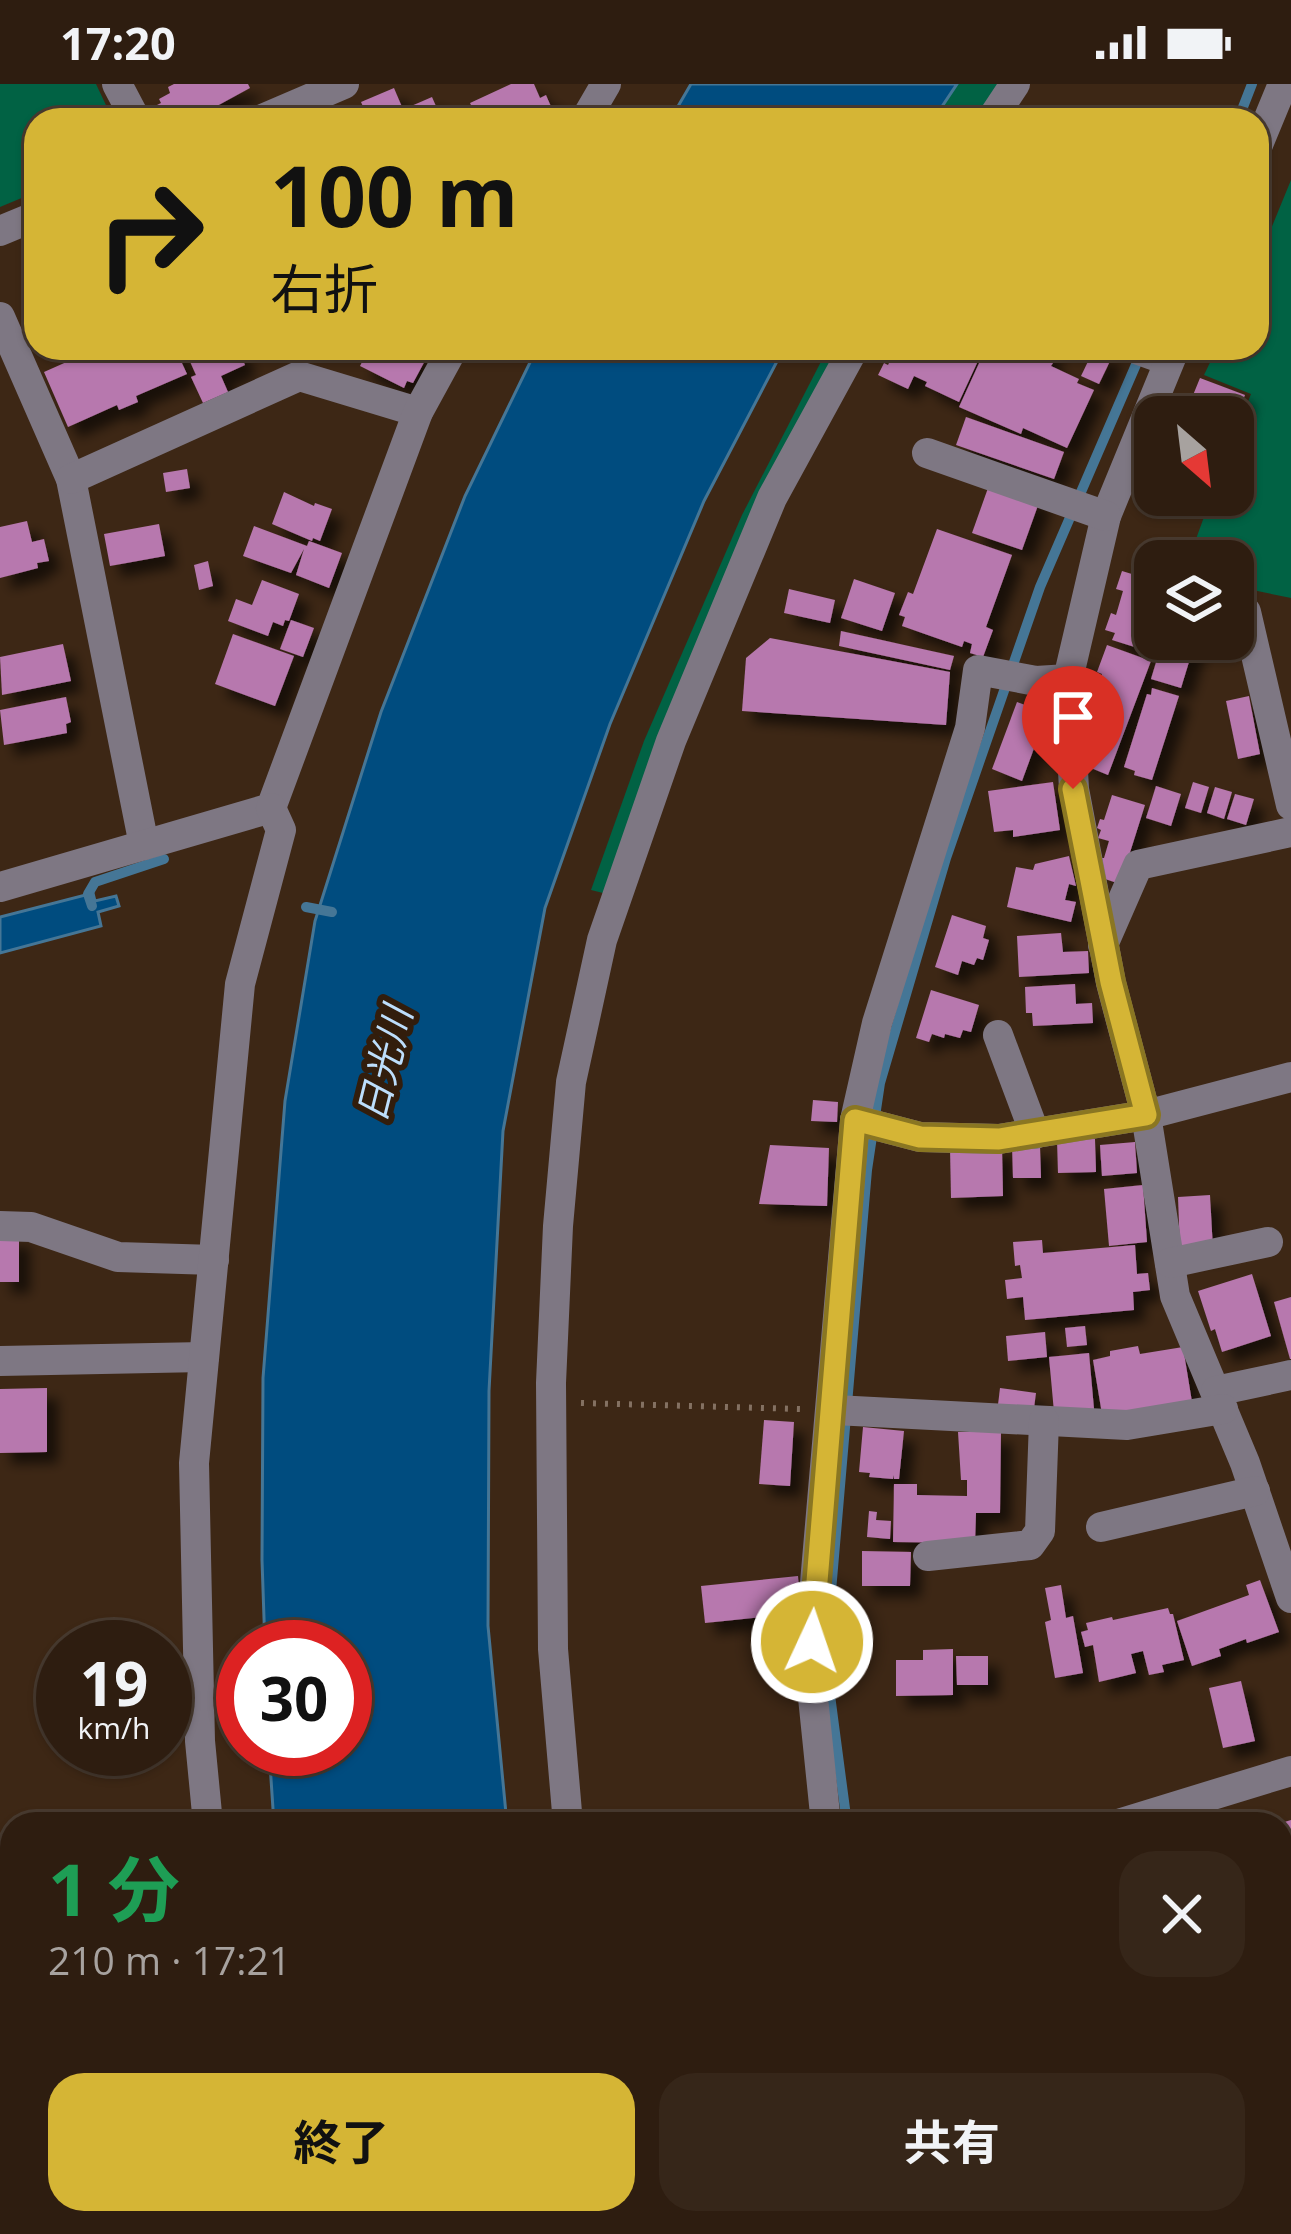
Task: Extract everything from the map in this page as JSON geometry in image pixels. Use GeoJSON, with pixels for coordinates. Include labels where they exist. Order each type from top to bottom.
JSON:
{"type":"FeatureCollection","features":[{"type":"Feature","properties":{"kind":"street"},"geometry":{"type":"LineString","coordinates":[[288,108],[344,84]]}},
{"type":"Feature","properties":{"kind":"street"},"geometry":{"type":"LineString","coordinates":[[1269,117],[1282,84]]}},
{"type":"Feature","properties":{"kind":"street"},"geometry":{"type":"LineString","coordinates":[[0,317],[71,479],[144,845]]}},
{"type":"Feature","properties":{"kind":"street"},"geometry":{"type":"LineString","coordinates":[[207,1812],[200,1742],[194,1463],[241,984],[280,830],[271,808],[418,412],[446,360]]}},
{"type":"Feature","properties":{"kind":"street"},"geometry":{"type":"LineString","coordinates":[[567,1812],[553,1649],[551,1383],[571,1082],[602,940],[670,741],[772,498],[847,360]]}},
{"type":"Feature","properties":{"kind":"street"},"geometry":{"type":"LineString","coordinates":[[1157,360],[1098,513],[1068,679],[1073,789],[1103,945],[1146,1115],[1175,1296],[1255,1491],[1291,1598]]}},
{"type":"Feature","properties":{"kind":"street"},"geometry":{"type":"LineString","coordinates":[[71,479],[299,376],[418,412]]}},
{"type":"Feature","properties":{"kind":"street"},"geometry":{"type":"LineString","coordinates":[[927,453],[1098,513]]}},
{"type":"Feature","properties":{"kind":"street"},"geometry":{"type":"LineString","coordinates":[[1254,646],[1291,805]]}},
{"type":"Feature","properties":{"kind":"street"},"geometry":{"type":"LineString","coordinates":[[825,1812],[811,1678],[813,1606],[842,1410],[877,1023],[970,728],[977,670],[1036,681],[1068,679]]}},
{"type":"Feature","properties":{"kind":"street"},"geometry":{"type":"LineString","coordinates":[[0,887],[271,808]]}},
{"type":"Feature","properties":{"kind":"street"},"geometry":{"type":"LineString","coordinates":[[1103,945],[1138,865],[1291,832]]}},
{"type":"Feature","properties":{"kind":"street"},"geometry":{"type":"LineString","coordinates":[[998,1035],[1035,1134]]}},
{"type":"Feature","properties":{"kind":"street"},"geometry":{"type":"LineString","coordinates":[[869,1124],[920,1137],[999,1139],[1146,1115],[1291,1077]]}},
{"type":"Feature","properties":{"kind":"street"},"geometry":{"type":"LineString","coordinates":[[0,1226],[31,1227],[118,1257],[214,1260]]}},
{"type":"Feature","properties":{"kind":"street"},"geometry":{"type":"LineString","coordinates":[[1170,1263],[1268,1242]]}},
{"type":"Feature","properties":{"kind":"street"},"geometry":{"type":"LineString","coordinates":[[0,1361],[204,1357]]}},
{"type":"Feature","properties":{"kind":"street"},"geometry":{"type":"LineString","coordinates":[[842,1410],[1127,1425],[1291,1375]]}},
{"type":"Feature","properties":{"kind":"street"},"geometry":{"type":"LineString","coordinates":[[928,1556],[1030,1545],[1040,1531],[1044,1421]]}},
{"type":"Feature","properties":{"kind":"street"},"geometry":{"type":"LineString","coordinates":[[1100,1527],[1255,1491]]}},
{"type":"Feature","properties":{"kind":"street"},"geometry":{"type":"LineString","coordinates":[[1157,1812],[1291,1771]]}},
{"type":"Feature","properties":{"kind":"path"},"geometry":{"type":"LineString","coordinates":[[578,1403],[842,1410]]}},
{"type":"Feature","properties":{"kind":"green space"},"geometry":{"type":"Polygon","coordinates":[[[0,84],[96,84],[107,108],[24,108],[24,197],[0,207],[0,84]]]}},
{"type":"Feature","properties":{"kind":"green space"},"geometry":{"type":"Polygon","coordinates":[[[957,84],[1005,84],[990,108],[941,108],[957,84]]]}},
{"type":"Feature","properties":{"kind":"green space"},"geometry":{"type":"Polygon","coordinates":[[[1291,180],[1291,598],[1254,590],[1254,540],[1196,540],[1204,516],[1254,516],[1254,396],[1204,375],[1211,360],[1269,360],[1269,234],[1291,180]]]}},
{"type":"Feature","properties":{"kind":"green space"},"geometry":{"type":"Polygon","coordinates":[[[822,360],[839,360],[603,893],[591,890],[644,741],[742,515],[822,360]]]}},
{"type":"Feature","properties":{"kind":"water"},"geometry":{"type":"Polygon","coordinates":[[[691,84],[957,84],[941,108],[677,108],[691,84]]]}},
{"type":"Feature","properties":{"kind":"water","name":"日光川"},"geometry":{"type":"Polygon","coordinates":[[[531,360],[778,360],[704,501],[610,724],[545,908],[503,1131],[489,1391],[488,1626],[506,1812],[273,1812],[271,1776],[372,1776],[372,1620],[264,1620],[263,1378],[285,1101],[315,921],[381,712],[465,496],[531,360]]]}},
{"type":"Feature","properties":{"kind":"water"},"geometry":{"type":"Polygon","coordinates":[[[93,893],[95,901],[116,896],[119,906],[98,912],[101,926],[0,953],[0,917],[93,893]]]}},
{"type":"Feature","properties":{"kind":"building"},"geometry":{"type":"Polygon","coordinates":[[[248,84],[250,88],[213,108],[159,108],[159,99],[170,93],[168,87],[248,84]]]}},
{"type":"Feature","properties":{"kind":"building"},"geometry":{"type":"Polygon","coordinates":[[[511,84],[534,84],[552,108],[472,108],[470,103],[511,84]]]}},
{"type":"Feature","properties":{"kind":"building"},"geometry":{"type":"Polygon","coordinates":[[[394,88],[402,107],[364,108],[361,102],[394,88]]]}},
{"type":"Feature","properties":{"kind":"building"},"geometry":{"type":"Polygon","coordinates":[[[432,97],[437,108],[407,108],[432,97]]]}},
{"type":"Feature","properties":{"kind":"building"},"geometry":{"type":"Polygon","coordinates":[[[71,360],[181,360],[187,374],[136,396],[138,402],[119,410],[117,405],[68,427],[44,372],[71,360]]]}},
{"type":"Feature","properties":{"kind":"building"},"geometry":{"type":"Polygon","coordinates":[[[189,360],[243,360],[245,365],[221,376],[228,392],[203,403],[191,377],[196,375],[189,360]]]}},
{"type":"Feature","properties":{"kind":"building"},"geometry":{"type":"Polygon","coordinates":[[[363,360],[425,360],[413,383],[407,381],[404,388],[360,366],[363,360]]]}},
{"type":"Feature","properties":{"kind":"building"},"geometry":{"type":"Polygon","coordinates":[[[890,360],[978,360],[959,402],[914,376],[908,389],[878,375],[884,363],[890,360]]]}},
{"type":"Feature","properties":{"kind":"building"},"geometry":{"type":"Polygon","coordinates":[[[981,360],[1047,360],[1094,390],[1067,448],[959,407],[981,360]]]}},
{"type":"Feature","properties":{"kind":"building"},"geometry":{"type":"Polygon","coordinates":[[[1089,360],[1111,360],[1099,384],[1081,376],[1089,360]]]}},
{"type":"Feature","properties":{"kind":"building"},"geometry":{"type":"Polygon","coordinates":[[[1200,378],[1245,395],[1245,396],[1193,396],[1200,378]]]}},
{"type":"Feature","properties":{"kind":"building"},"geometry":{"type":"Polygon","coordinates":[[[966,417],[1064,452],[1054,479],[956,445],[966,417]]]}},
{"type":"Feature","properties":{"kind":"building"},"geometry":{"type":"Polygon","coordinates":[[[187,469],[190,488],[166,492],[163,473],[187,469]]]}},
{"type":"Feature","properties":{"kind":"building"},"geometry":{"type":"Polygon","coordinates":[[[988,488],[1041,497],[1022,550],[972,533],[988,488]]]}},
{"type":"Feature","properties":{"kind":"building"},"geometry":{"type":"Polygon","coordinates":[[[284,492],[332,509],[320,541],[272,524],[284,492]]]}},
{"type":"Feature","properties":{"kind":"building"},"geometry":{"type":"Polygon","coordinates":[[[27,521],[32,542],[44,539],[49,561],[0,578],[0,527],[27,521]]]}},
{"type":"Feature","properties":{"kind":"building"},"geometry":{"type":"Polygon","coordinates":[[[159,524],[165,556],[110,566],[104,534],[159,524]]]}},
{"type":"Feature","properties":{"kind":"building"},"geometry":{"type":"Polygon","coordinates":[[[254,526],[342,553],[329,588],[296,575],[304,549],[291,573],[243,556],[254,526]]]}},
{"type":"Feature","properties":{"kind":"building"},"geometry":{"type":"Polygon","coordinates":[[[937,529],[1012,555],[986,627],[993,630],[983,657],[970,653],[972,644],[964,641],[962,647],[902,626],[905,617],[899,615],[908,592],[913,594],[937,529]]]}},
{"type":"Feature","properties":{"kind":"building"},"geometry":{"type":"Polygon","coordinates":[[[208,561],[213,586],[199,590],[194,565],[208,561]]]}},
{"type":"Feature","properties":{"kind":"building"},"geometry":{"type":"Polygon","coordinates":[[[1122,571],[1134,575],[1134,647],[1112,640],[1115,633],[1105,630],[1111,613],[1116,615],[1123,591],[1116,589],[1122,571]]]}},
{"type":"Feature","properties":{"kind":"building"},"geometry":{"type":"Polygon","coordinates":[[[854,579],[895,593],[882,631],[841,618],[854,579]]]}},
{"type":"Feature","properties":{"kind":"building"},"geometry":{"type":"Polygon","coordinates":[[[262,580],[299,594],[289,621],[283,626],[273,622],[268,636],[228,621],[236,599],[252,605],[262,580]]]}},
{"type":"Feature","properties":{"kind":"building"},"geometry":{"type":"Polygon","coordinates":[[[789,589],[835,600],[830,623],[784,613],[789,589]]]}},
{"type":"Feature","properties":{"kind":"building"},"geometry":{"type":"Polygon","coordinates":[[[291,620],[314,628],[303,657],[280,649],[291,620]]]}},
{"type":"Feature","properties":{"kind":"building"},"geometry":{"type":"Polygon","coordinates":[[[841,631],[954,656],[950,670],[839,646],[841,631]]]}},
{"type":"Feature","properties":{"kind":"building"},"geometry":{"type":"Polygon","coordinates":[[[233,634],[294,656],[275,706],[215,684],[233,634]]]}},
{"type":"Feature","properties":{"kind":"building"},"geometry":{"type":"Polygon","coordinates":[[[770,638],[950,672],[946,725],[742,711],[746,658],[770,638]]]}},
{"type":"Feature","properties":{"kind":"building"},"geometry":{"type":"Polygon","coordinates":[[[63,644],[71,681],[2,695],[0,657],[63,644]]]}},
{"type":"Feature","properties":{"kind":"building"},"geometry":{"type":"Polygon","coordinates":[[[1107,645],[1134,655],[1134,660],[1151,661],[1108,775],[1086,766],[1083,723],[1102,674],[1097,672],[1107,645]]]}},
{"type":"Feature","properties":{"kind":"building"},"geometry":{"type":"Polygon","coordinates":[[[1157,660],[1190,660],[1181,688],[1151,679],[1157,660]]]}},
{"type":"Feature","properties":{"kind":"building"},"geometry":{"type":"Polygon","coordinates":[[[1152,688],[1179,696],[1152,780],[1124,767],[1152,688]]]}},
{"type":"Feature","properties":{"kind":"building"},"geometry":{"type":"Polygon","coordinates":[[[1249,696],[1260,754],[1238,759],[1226,701],[1249,696]]]}},
{"type":"Feature","properties":{"kind":"building"},"geometry":{"type":"Polygon","coordinates":[[[66,697],[71,722],[66,724],[67,733],[4,745],[0,710],[66,697]]]}},
{"type":"Feature","properties":{"kind":"building"},"geometry":{"type":"Polygon","coordinates":[[[1017,702],[1047,713],[1022,781],[992,769],[1017,702]]]}},
{"type":"Feature","properties":{"kind":"building"},"geometry":{"type":"Polygon","coordinates":[[[1053,782],[1060,830],[1013,837],[1013,830],[994,832],[988,791],[1053,782]]]}},
{"type":"Feature","properties":{"kind":"building"},"geometry":{"type":"Polygon","coordinates":[[[1193,782],[1209,787],[1201,813],[1185,808],[1193,782]]]}},
{"type":"Feature","properties":{"kind":"building"},"geometry":{"type":"Polygon","coordinates":[[[1156,786],[1181,794],[1171,826],[1146,818],[1156,786]]]}},
{"type":"Feature","properties":{"kind":"building"},"geometry":{"type":"Polygon","coordinates":[[[1215,787],[1232,792],[1224,819],[1207,813],[1215,787]]]}},
{"type":"Feature","properties":{"kind":"building"},"geometry":{"type":"Polygon","coordinates":[[[1235,794],[1254,799],[1246,825],[1227,819],[1235,794]]]}},
{"type":"Feature","properties":{"kind":"building"},"geometry":{"type":"Polygon","coordinates":[[[1112,795],[1145,805],[1120,884],[1105,879],[1102,858],[1109,841],[1098,838],[1101,830],[1097,828],[1112,795]]]}},
{"type":"Feature","properties":{"kind":"building"},"geometry":{"type":"Polygon","coordinates":[[[1069,856],[1076,886],[1069,884],[1065,900],[1076,902],[1071,922],[1007,907],[1016,867],[1033,870],[1035,864],[1069,856]]]}},
{"type":"Feature","properties":{"kind":"building"},"geometry":{"type":"Polygon","coordinates":[[[952,915],[986,926],[983,938],[989,940],[983,960],[977,958],[974,965],[962,961],[958,975],[935,967],[952,915]]]}},
{"type":"Feature","properties":{"kind":"building"},"geometry":{"type":"Polygon","coordinates":[[[1061,933],[1063,952],[1088,951],[1089,973],[1019,977],[1017,936],[1061,933]]]}},
{"type":"Feature","properties":{"kind":"building"},"geometry":{"type":"Polygon","coordinates":[[[1075,984],[1076,1004],[1092,1003],[1093,1023],[1033,1026],[1032,1013],[1026,1013],[1025,987],[1075,984]]]}},
{"type":"Feature","properties":{"kind":"building"},"geometry":{"type":"Polygon","coordinates":[[[931,990],[979,1005],[971,1032],[963,1030],[960,1038],[932,1034],[929,1042],[916,1038],[931,990]]]}},
{"type":"Feature","properties":{"kind":"building"},"geometry":{"type":"Polygon","coordinates":[[[813,1100],[838,1102],[837,1122],[811,1121],[813,1100]]]}},
{"type":"Feature","properties":{"kind":"building"},"geometry":{"type":"Polygon","coordinates":[[[1095,1139],[1096,1172],[1058,1173],[1057,1140],[1095,1139]]]}},
{"type":"Feature","properties":{"kind":"building"},"geometry":{"type":"Polygon","coordinates":[[[1135,1142],[1137,1173],[1102,1176],[1100,1145],[1135,1142]]]}},
{"type":"Feature","properties":{"kind":"building"},"geometry":{"type":"Polygon","coordinates":[[[770,1145],[829,1148],[827,1206],[759,1204],[770,1145]]]}},
{"type":"Feature","properties":{"kind":"building"},"geometry":{"type":"Polygon","coordinates":[[[1040,1145],[1041,1178],[1013,1178],[1012,1146],[1040,1145]]]}},
{"type":"Feature","properties":{"kind":"building"},"geometry":{"type":"Polygon","coordinates":[[[1002,1146],[1003,1196],[951,1198],[950,1148],[1002,1146]]]}},
{"type":"Feature","properties":{"kind":"building"},"geometry":{"type":"Polygon","coordinates":[[[1143,1185],[1147,1242],[1109,1246],[1104,1189],[1143,1185]]]}},
{"type":"Feature","properties":{"kind":"building"},"geometry":{"type":"Polygon","coordinates":[[[1210,1195],[1213,1250],[1180,1251],[1178,1197],[1210,1195]]]}},
{"type":"Feature","properties":{"kind":"building"},"geometry":{"type":"Polygon","coordinates":[[[0,1236],[19,1236],[19,1282],[0,1282],[0,1236]]]}},
{"type":"Feature","properties":{"kind":"building"},"geometry":{"type":"Polygon","coordinates":[[[1042,1240],[1043,1253],[1135,1245],[1137,1274],[1148,1273],[1150,1290],[1133,1292],[1134,1310],[1025,1320],[1023,1297],[1007,1299],[1005,1280],[1022,1278],[1020,1265],[1015,1266],[1013,1242],[1042,1240]]]}},
{"type":"Feature","properties":{"kind":"building"},"geometry":{"type":"Polygon","coordinates":[[[1252,1274],[1271,1336],[1222,1352],[1198,1291],[1252,1274]]]}},
{"type":"Feature","properties":{"kind":"building"},"geometry":{"type":"Polygon","coordinates":[[[1291,1297],[1291,1359],[1290,1359],[1274,1302],[1291,1297]]]}},
{"type":"Feature","properties":{"kind":"building"},"geometry":{"type":"Polygon","coordinates":[[[1085,1326],[1087,1345],[1067,1347],[1065,1328],[1085,1326]]]}},
{"type":"Feature","properties":{"kind":"building"},"geometry":{"type":"Polygon","coordinates":[[[1045,1332],[1047,1357],[1008,1361],[1006,1336],[1045,1332]]]}},
{"type":"Feature","properties":{"kind":"building"},"geometry":{"type":"Polygon","coordinates":[[[1138,1346],[1140,1354],[1183,1347],[1192,1402],[1102,1414],[1093,1360],[1138,1346]]]}},
{"type":"Feature","properties":{"kind":"building"},"geometry":{"type":"Polygon","coordinates":[[[1089,1353],[1094,1409],[1054,1412],[1049,1357],[1089,1353]]]}},
{"type":"Feature","properties":{"kind":"building"},"geometry":{"type":"Polygon","coordinates":[[[47,1388],[47,1452],[0,1453],[0,1389],[47,1388]]]}},
{"type":"Feature","properties":{"kind":"building"},"geometry":{"type":"Polygon","coordinates":[[[1000,1388],[1036,1393],[1033,1416],[997,1413],[1000,1388]]]}},
{"type":"Feature","properties":{"kind":"building"},"geometry":{"type":"Polygon","coordinates":[[[764,1420],[794,1422],[790,1486],[759,1484],[764,1420]]]}},
{"type":"Feature","properties":{"kind":"building"},"geometry":{"type":"Polygon","coordinates":[[[863,1427],[904,1431],[899,1479],[859,1472],[863,1427]]]}},
{"type":"Feature","properties":{"kind":"building"},"geometry":{"type":"Polygon","coordinates":[[[958,1432],[1001,1432],[1000,1513],[976,1513],[975,1543],[893,1542],[894,1484],[917,1484],[917,1495],[967,1496],[967,1480],[961,1480],[958,1432]]]}},
{"type":"Feature","properties":{"kind":"building"},"geometry":{"type":"Polygon","coordinates":[[[869,1511],[877,1512],[876,1520],[891,1521],[890,1539],[867,1537],[869,1511]]]}},
{"type":"Feature","properties":{"kind":"building"},"geometry":{"type":"Polygon","coordinates":[[[862,1551],[911,1552],[910,1586],[862,1586],[862,1551]]]}},
{"type":"Feature","properties":{"kind":"building"},"geometry":{"type":"Polygon","coordinates":[[[798,1576],[802,1613],[705,1623],[701,1586],[798,1576]]]}},
{"type":"Feature","properties":{"kind":"building"},"geometry":{"type":"Polygon","coordinates":[[[1260,1580],[1279,1632],[1219,1649],[1221,1656],[1192,1666],[1177,1621],[1249,1595],[1246,1585],[1260,1580]]]}},
{"type":"Feature","properties":{"kind":"building"},"geometry":{"type":"Polygon","coordinates":[[[1061,1585],[1066,1618],[1073,1616],[1083,1673],[1055,1678],[1045,1622],[1051,1620],[1045,1588],[1061,1585]]]}},
{"type":"Feature","properties":{"kind":"building"},"geometry":{"type":"Polygon","coordinates":[[[1168,1608],[1184,1660],[1162,1665],[1164,1672],[1149,1675],[1143,1651],[1131,1654],[1136,1673],[1099,1682],[1093,1645],[1085,1647],[1081,1632],[1088,1630],[1086,1623],[1168,1608]]]}},
{"type":"Feature","properties":{"kind":"building"},"geometry":{"type":"Polygon","coordinates":[[[953,1649],[953,1695],[896,1696],[896,1660],[923,1660],[923,1650],[953,1649]]]}},
{"type":"Feature","properties":{"kind":"building"},"geometry":{"type":"Polygon","coordinates":[[[956,1656],[988,1656],[988,1685],[957,1685],[956,1656]]]}},
{"type":"Feature","properties":{"kind":"building"},"geometry":{"type":"Polygon","coordinates":[[[1241,1681],[1255,1741],[1223,1748],[1209,1688],[1241,1681]]]}},
{"type":"Feature","properties":{"kind":"waterway"},"geometry":{"type":"LineString","coordinates":[[1243,108],[1252,84]]}},
{"type":"Feature","properties":{"kind":"waterway"},"geometry":{"type":"LineString","coordinates":[[845,1812],[828,1680],[830,1603],[867,1170],[880,1083],[946,858],[1040,587],[1138,360]]}},
{"type":"Feature","properties":{"kind":"waterway"},"geometry":{"type":"LineString","coordinates":[[92,906],[88,894],[95,882],[164,859]]}},
{"type":"Feature","properties":{"kind":"waterway"},"geometry":{"type":"LineString","coordinates":[[306,907],[332,912]]}},
{"type":"Feature","properties":{"kind":"route"},"geometry":{"type":"LineString","coordinates":[[812,1642],[855,1120],[920,1137],[999,1139],[1146,1115],[1111,982],[1073,789]]}}]}
